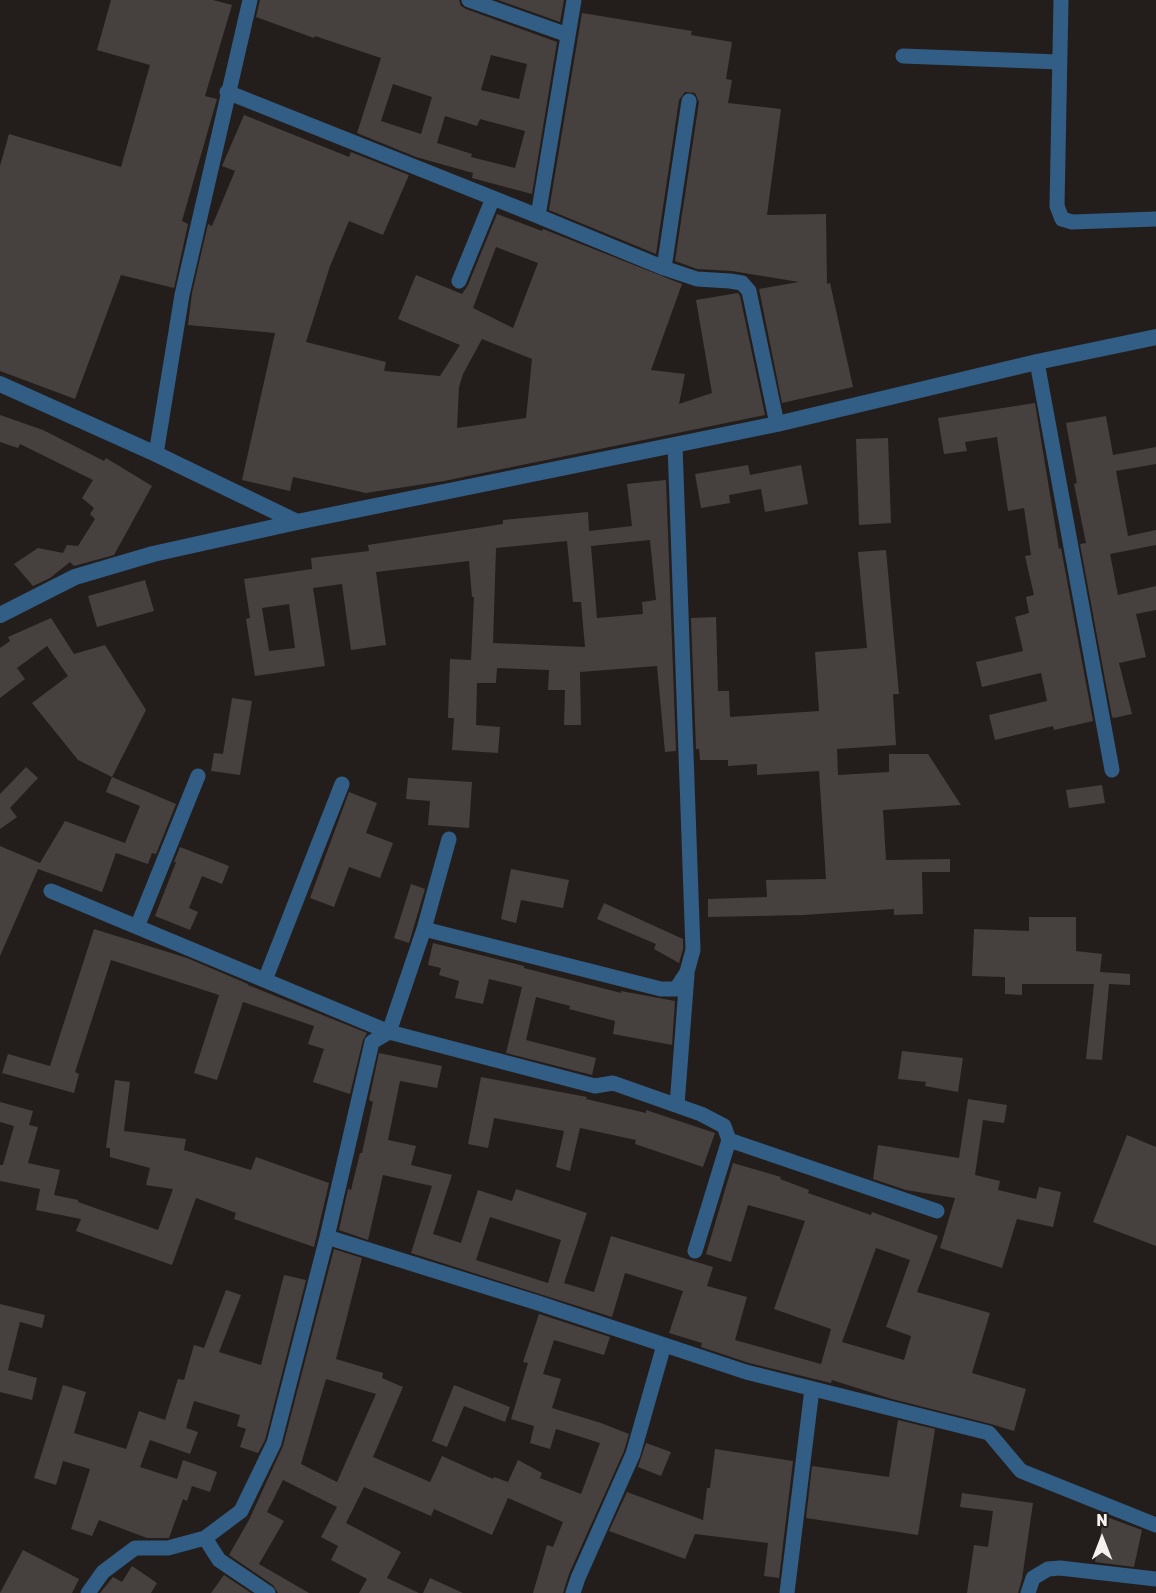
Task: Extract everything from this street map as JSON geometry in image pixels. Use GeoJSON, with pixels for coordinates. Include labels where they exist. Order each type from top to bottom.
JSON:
{"type":"FeatureCollection","features":[{"type":"Feature","properties":{"kind":"street"},"geometry":{"type":"LineString","coordinates":[[156,454],[182,295],[250,0]]}},
{"type":"Feature","properties":{"kind":"street"},"geometry":{"type":"LineString","coordinates":[[470,0],[568,35]]}},
{"type":"Feature","properties":{"kind":"street"},"geometry":{"type":"LineString","coordinates":[[538,216],[574,0]]}},
{"type":"Feature","properties":{"kind":"street"},"geometry":{"type":"LineString","coordinates":[[1060,0],[1057,206],[1062,219],[1072,222],[1156,219]]}},
{"type":"Feature","properties":{"kind":"street"},"geometry":{"type":"LineString","coordinates":[[903,57],[1059,62]]}},
{"type":"Feature","properties":{"kind":"street"},"geometry":{"type":"LineString","coordinates":[[227,92],[664,268],[697,279],[742,284],[749,291],[777,424]]}},
{"type":"Feature","properties":{"kind":"street"},"geometry":{"type":"LineString","coordinates":[[664,268],[689,101]]}},
{"type":"Feature","properties":{"kind":"street"},"geometry":{"type":"LineString","coordinates":[[459,281],[493,198]]}},
{"type":"Feature","properties":{"kind":"street"},"geometry":{"type":"LineString","coordinates":[[0,615],[75,577],[153,554],[297,522],[777,424],[1037,362],[1156,337]]}},
{"type":"Feature","properties":{"kind":"street"},"geometry":{"type":"LineString","coordinates":[[1037,362],[1112,770]]}},
{"type":"Feature","properties":{"kind":"street"},"geometry":{"type":"LineString","coordinates":[[0,384],[156,454],[297,522]]}},
{"type":"Feature","properties":{"kind":"street"},"geometry":{"type":"LineString","coordinates":[[675,445],[693,950],[687,972],[677,1105]]}},
{"type":"Feature","properties":{"kind":"street"},"geometry":{"type":"LineString","coordinates":[[137,927],[198,776]]}},
{"type":"Feature","properties":{"kind":"street"},"geometry":{"type":"LineString","coordinates":[[265,980],[342,784]]}},
{"type":"Feature","properties":{"kind":"street"},"geometry":{"type":"LineString","coordinates":[[88,1593],[103,1572],[135,1548],[168,1548],[205,1538],[241,1511],[274,1443],[327,1237],[372,1042],[389,1032],[424,929],[449,839]]}},
{"type":"Feature","properties":{"kind":"street"},"geometry":{"type":"LineString","coordinates":[[51,891],[389,1032],[595,1086],[614,1083],[701,1114],[724,1126],[729,1140],[695,1251]]}},
{"type":"Feature","properties":{"kind":"street"},"geometry":{"type":"LineString","coordinates":[[424,929],[661,989],[676,989],[687,972]]}},
{"type":"Feature","properties":{"kind":"street"},"geometry":{"type":"LineString","coordinates":[[729,1140],[937,1211]]}},
{"type":"Feature","properties":{"kind":"street"},"geometry":{"type":"LineString","coordinates":[[327,1237],[746,1372],[989,1433],[1021,1471],[1156,1525]]}},
{"type":"Feature","properties":{"kind":"street"},"geometry":{"type":"LineString","coordinates":[[573,1593],[633,1454],[664,1345]]}},
{"type":"Feature","properties":{"kind":"street"},"geometry":{"type":"LineString","coordinates":[[787,1593],[812,1389]]}},
{"type":"Feature","properties":{"kind":"street"},"geometry":{"type":"LineString","coordinates":[[205,1538],[219,1560],[268,1593]]}},
{"type":"Feature","properties":{"kind":"street"},"geometry":{"type":"LineString","coordinates":[[1028,1593],[1033,1578],[1048,1569],[1060,1568],[1156,1579]]}},
{"type":"Feature","properties":{"kind":"building"},"geometry":{"type":"Polygon","coordinates":[[[111,0],[213,0],[232,5],[205,96],[217,99],[182,221],[188,224],[174,288],[121,275],[75,399],[0,371],[0,166],[9,134],[121,167],[150,65],[97,50],[111,0]]]}},
{"type":"Feature","properties":{"kind":"building"},"geometry":{"type":"Polygon","coordinates":[[[260,0],[459,0],[461,6],[466,9],[557,42],[532,194],[472,178],[473,173],[416,157],[357,133],[381,58],[315,36],[314,38],[256,17],[260,0]],[[491,55],[481,90],[519,99],[527,64],[491,55]],[[393,84],[381,121],[421,134],[432,97],[393,84]],[[445,116],[437,143],[472,154],[471,157],[515,168],[525,131],[480,119],[477,126],[445,116]]]}},
{"type":"Feature","properties":{"kind":"building"},"geometry":{"type":"Polygon","coordinates":[[[498,0],[564,0],[560,22],[498,0]]]}},
{"type":"Feature","properties":{"kind":"building"},"geometry":{"type":"Polygon","coordinates":[[[582,13],[692,31],[691,35],[732,42],[726,79],[732,80],[728,103],[781,109],[767,215],[826,214],[827,284],[830,283],[853,387],[782,403],[759,289],[799,282],[732,271],[697,269],[675,261],[699,102],[695,93],[685,92],[679,100],[656,254],[549,210],[582,13]]]}},
{"type":"Feature","properties":{"kind":"building"},"geometry":{"type":"Polygon","coordinates":[[[244,115],[349,157],[351,152],[409,175],[383,235],[349,221],[330,266],[306,342],[386,362],[384,371],[440,376],[460,345],[398,319],[416,275],[462,294],[468,285],[497,214],[542,231],[543,229],[682,284],[651,370],[685,374],[679,404],[712,393],[696,300],[738,293],[765,415],[444,481],[366,493],[293,477],[290,491],[242,480],[275,333],[188,325],[192,293],[208,224],[212,226],[235,171],[222,166],[244,115]],[[496,247],[473,308],[513,328],[538,263],[496,247]],[[482,339],[463,374],[459,387],[457,428],[526,418],[532,359],[482,339]]]}},
{"type":"Feature","properties":{"kind":"building"},"geometry":{"type":"Polygon","coordinates":[[[1035,403],[1059,549],[1061,548],[1093,721],[1054,730],[1053,726],[995,740],[989,715],[1047,701],[1041,673],[982,687],[976,662],[1023,651],[1015,617],[1029,613],[1026,597],[1034,595],[1025,556],[1031,555],[1024,508],[1008,511],[997,437],[965,442],[967,451],[944,454],[938,418],[1035,403]]]}},
{"type":"Feature","properties":{"kind":"building"},"geometry":{"type":"Polygon","coordinates":[[[0,415],[43,430],[104,461],[106,458],[152,486],[114,555],[74,566],[70,562],[50,578],[33,586],[14,564],[38,548],[63,553],[67,545],[78,546],[95,519],[90,514],[94,508],[82,498],[93,480],[20,444],[18,448],[0,442],[0,415]]]}},
{"type":"Feature","properties":{"kind":"building"},"geometry":{"type":"Polygon","coordinates":[[[1106,416],[1113,455],[1156,447],[1156,464],[1116,471],[1128,536],[1156,530],[1156,545],[1110,554],[1118,595],[1156,586],[1156,610],[1136,614],[1146,657],[1119,663],[1132,714],[1114,718],[1080,544],[1086,543],[1074,484],[1077,483],[1066,423],[1106,416]]]}},
{"type":"Feature","properties":{"kind":"building"},"geometry":{"type":"Polygon","coordinates":[[[888,438],[891,523],[859,525],[856,439],[888,438]]]}},
{"type":"Feature","properties":{"kind":"building"},"geometry":{"type":"Polygon","coordinates":[[[748,465],[750,475],[801,465],[808,504],[765,512],[761,489],[729,495],[730,503],[701,508],[695,474],[748,465]]]}},
{"type":"Feature","properties":{"kind":"building"},"geometry":{"type":"Polygon","coordinates":[[[666,480],[676,751],[665,752],[657,666],[580,672],[581,725],[564,725],[565,690],[548,690],[549,670],[497,668],[496,683],[477,683],[476,725],[500,727],[498,753],[452,750],[454,718],[448,718],[450,659],[471,660],[474,597],[472,597],[469,561],[376,572],[386,645],[351,650],[342,584],[313,588],[325,666],[255,676],[246,619],[250,618],[244,579],[312,569],[311,558],[369,551],[368,545],[503,524],[503,520],[588,512],[589,531],[632,526],[627,484],[666,480]],[[650,540],[591,546],[597,618],[643,614],[642,602],[656,600],[650,540]],[[567,541],[496,548],[493,643],[585,647],[581,602],[573,602],[567,541]],[[289,604],[262,608],[269,651],[295,648],[289,604]]]}},
{"type":"Feature","properties":{"kind":"building"},"geometry":{"type":"Polygon","coordinates":[[[886,550],[899,694],[893,694],[896,745],[837,749],[838,775],[889,772],[889,754],[928,754],[961,805],[883,810],[886,860],[950,859],[950,872],[922,872],[923,914],[894,915],[894,909],[803,915],[708,917],[708,899],[767,897],[766,880],[826,879],[819,771],[757,775],[757,764],[728,766],[728,760],[700,760],[699,749],[696,749],[691,618],[716,617],[718,691],[729,691],[730,717],[819,711],[815,652],[867,648],[858,552],[886,550]]]}},
{"type":"Feature","properties":{"kind":"building"},"geometry":{"type":"Polygon","coordinates":[[[145,580],[154,611],[97,627],[88,596],[145,580]]]}},
{"type":"Feature","properties":{"kind":"building"},"geometry":{"type":"Polygon","coordinates":[[[51,618],[74,654],[105,645],[146,710],[112,777],[78,760],[32,703],[68,676],[47,646],[17,668],[25,679],[0,698],[0,648],[10,641],[8,637],[51,618]]]}},
{"type":"Feature","properties":{"kind":"building"},"geometry":{"type":"Polygon","coordinates":[[[232,698],[252,701],[240,775],[211,771],[214,753],[223,754],[232,698]]]}},
{"type":"Feature","properties":{"kind":"building"},"geometry":{"type":"Polygon","coordinates":[[[26,767],[38,778],[10,808],[17,817],[0,829],[0,794],[26,767]]]}},
{"type":"Feature","properties":{"kind":"building"},"geometry":{"type":"Polygon","coordinates":[[[112,777],[176,804],[156,854],[152,853],[148,864],[116,853],[102,892],[38,869],[0,956],[0,846],[40,863],[65,821],[125,843],[140,806],[106,792],[112,777]]]}},
{"type":"Feature","properties":{"kind":"building"},"geometry":{"type":"Polygon","coordinates":[[[408,778],[472,782],[469,828],[428,825],[430,801],[406,799],[408,778]]]}},
{"type":"Feature","properties":{"kind":"building"},"geometry":{"type":"Polygon","coordinates":[[[1102,785],[1105,803],[1069,808],[1066,790],[1102,785]]]}},
{"type":"Feature","properties":{"kind":"building"},"geometry":{"type":"Polygon","coordinates":[[[349,792],[377,803],[366,833],[393,843],[380,878],[349,867],[334,907],[310,898],[349,792]]]}},
{"type":"Feature","properties":{"kind":"building"},"geometry":{"type":"Polygon","coordinates":[[[180,847],[229,866],[222,884],[202,876],[189,908],[198,912],[190,930],[155,916],[180,847]]]}},
{"type":"Feature","properties":{"kind":"building"},"geometry":{"type":"Polygon","coordinates":[[[511,869],[569,880],[563,908],[521,900],[516,923],[501,919],[511,869]]]}},
{"type":"Feature","properties":{"kind":"building"},"geometry":{"type":"Polygon","coordinates":[[[411,884],[425,889],[409,943],[394,938],[411,884]]]}},
{"type":"Feature","properties":{"kind":"building"},"geometry":{"type":"Polygon","coordinates":[[[604,903],[683,939],[679,963],[654,949],[656,944],[597,919],[604,903]]]}},
{"type":"Feature","properties":{"kind":"building"},"geometry":{"type":"Polygon","coordinates":[[[1029,917],[1076,917],[1076,951],[1102,954],[1100,972],[1130,974],[1130,985],[1109,984],[1102,1060],[1086,1059],[1094,984],[1022,984],[1022,995],[1005,994],[1005,977],[972,976],[974,929],[1029,931],[1029,917]]]}},
{"type":"Feature","properties":{"kind":"building"},"geometry":{"type":"Polygon","coordinates":[[[94,929],[187,958],[367,1033],[363,1040],[350,1094],[313,1082],[324,1049],[308,1044],[314,1026],[243,1002],[217,1080],[194,1073],[219,995],[111,960],[75,1072],[79,1074],[74,1093],[2,1073],[8,1054],[50,1066],[94,929]]]}},
{"type":"Feature","properties":{"kind":"building"},"geometry":{"type":"Polygon","coordinates":[[[433,943],[621,993],[621,991],[675,1001],[672,1045],[613,1034],[615,1021],[569,1009],[570,1006],[536,997],[526,1040],[596,1058],[592,1075],[506,1053],[522,987],[489,979],[483,1004],[455,998],[459,981],[439,975],[441,968],[428,965],[433,943]]]}},
{"type":"Feature","properties":{"kind":"building"},"geometry":{"type":"Polygon","coordinates":[[[902,1051],[963,1058],[958,1092],[925,1086],[926,1082],[898,1079],[902,1051]]]}},
{"type":"Feature","properties":{"kind":"building"},"geometry":{"type":"Polygon","coordinates":[[[379,1053],[442,1066],[437,1088],[400,1081],[388,1140],[416,1146],[411,1165],[452,1175],[433,1234],[461,1243],[478,1190],[512,1201],[516,1189],[587,1213],[564,1283],[594,1292],[611,1236],[713,1267],[707,1286],[747,1297],[735,1340],[821,1364],[831,1329],[774,1309],[805,1221],[748,1205],[731,1262],[706,1254],[733,1163],[781,1177],[780,1179],[809,1190],[808,1193],[871,1215],[872,1212],[938,1236],[917,1292],[990,1313],[972,1373],[1026,1389],[1014,1431],[892,1399],[832,1380],[831,1383],[749,1363],[701,1347],[702,1343],[669,1333],[683,1291],[625,1273],[612,1317],[411,1253],[432,1186],[383,1175],[368,1240],[339,1230],[348,1189],[351,1190],[360,1153],[362,1153],[373,1102],[369,1100],[379,1053]],[[490,1217],[476,1260],[548,1283],[561,1240],[490,1217]],[[876,1248],[842,1342],[904,1360],[911,1336],[886,1327],[910,1260],[876,1248]]]}},
{"type":"Feature","properties":{"kind":"building"},"geometry":{"type":"Polygon","coordinates":[[[481,1077],[587,1097],[586,1099],[646,1113],[646,1110],[715,1133],[703,1167],[635,1144],[636,1140],[580,1128],[570,1171],[556,1167],[564,1131],[494,1118],[488,1148],[468,1144],[481,1077]]]}},
{"type":"Feature","properties":{"kind":"building"},"geometry":{"type":"Polygon","coordinates":[[[115,1080],[130,1082],[124,1131],[186,1139],[184,1150],[251,1170],[256,1157],[329,1183],[314,1247],[234,1219],[236,1213],[196,1198],[172,1265],[76,1231],[81,1219],[36,1210],[40,1189],[0,1181],[0,1165],[3,1165],[14,1126],[0,1122],[0,1102],[33,1111],[29,1125],[38,1127],[28,1163],[60,1170],[54,1195],[78,1200],[78,1202],[158,1230],[173,1189],[146,1185],[150,1168],[110,1157],[110,1148],[106,1148],[115,1080]]]}},
{"type":"Feature","properties":{"kind":"building"},"geometry":{"type":"Polygon","coordinates":[[[968,1099],[1007,1105],[1004,1123],[983,1120],[975,1175],[1000,1181],[998,1190],[1036,1199],[1039,1187],[1061,1192],[1053,1227],[1017,1219],[1002,1268],[940,1248],[955,1198],[906,1190],[873,1179],[878,1145],[959,1158],[968,1099]]]}},
{"type":"Feature","properties":{"kind":"building"},"geometry":{"type":"Polygon","coordinates":[[[1127,1135],[1156,1147],[1156,1246],[1093,1222],[1127,1135]]]}},
{"type":"Feature","properties":{"kind":"building"},"geometry":{"type":"Polygon","coordinates":[[[334,1249],[362,1258],[336,1359],[383,1373],[382,1378],[403,1387],[373,1457],[430,1482],[442,1456],[493,1479],[494,1477],[508,1482],[518,1460],[542,1473],[540,1478],[581,1494],[600,1443],[556,1429],[550,1449],[530,1443],[534,1426],[511,1419],[528,1363],[523,1362],[539,1314],[610,1337],[604,1355],[554,1340],[543,1374],[561,1379],[552,1408],[629,1434],[624,1451],[569,1574],[563,1593],[533,1593],[547,1545],[553,1547],[563,1522],[508,1498],[492,1535],[434,1509],[431,1516],[364,1487],[346,1523],[401,1552],[387,1578],[419,1593],[359,1593],[367,1579],[331,1560],[338,1546],[321,1537],[337,1507],[283,1480],[267,1512],[284,1521],[259,1564],[309,1593],[278,1593],[273,1585],[229,1555],[249,1520],[283,1446],[334,1249]],[[326,1379],[301,1464],[337,1482],[376,1394],[326,1379]]]}},
{"type":"Feature","properties":{"kind":"building"},"geometry":{"type":"Polygon","coordinates":[[[284,1275],[306,1280],[265,1440],[258,1453],[240,1447],[246,1429],[237,1426],[240,1415],[194,1401],[186,1428],[198,1432],[190,1454],[150,1440],[140,1467],[177,1479],[183,1460],[217,1472],[210,1492],[192,1486],[187,1501],[183,1499],[169,1538],[147,1538],[99,1520],[92,1536],[71,1529],[90,1469],[63,1461],[56,1485],[34,1478],[63,1385],[86,1392],[74,1433],[126,1449],[139,1411],[165,1420],[178,1379],[184,1380],[194,1345],[204,1348],[226,1290],[241,1295],[219,1352],[261,1365],[284,1275]]]}},
{"type":"Feature","properties":{"kind":"building"},"geometry":{"type":"Polygon","coordinates":[[[0,1304],[45,1315],[42,1328],[20,1322],[8,1370],[37,1378],[32,1400],[0,1392],[0,1304]]]}},
{"type":"Feature","properties":{"kind":"building"},"geometry":{"type":"Polygon","coordinates":[[[454,1385],[510,1407],[505,1422],[464,1406],[447,1447],[432,1441],[454,1385]]]}},
{"type":"Feature","properties":{"kind":"building"},"geometry":{"type":"Polygon","coordinates":[[[898,1420],[935,1429],[918,1535],[806,1518],[812,1466],[889,1477],[898,1420]]]}},
{"type":"Feature","properties":{"kind":"building"},"geometry":{"type":"Polygon","coordinates":[[[646,1443],[671,1452],[661,1476],[638,1467],[646,1443]]]}},
{"type":"Feature","properties":{"kind":"building"},"geometry":{"type":"Polygon","coordinates":[[[715,1449],[793,1461],[779,1578],[764,1576],[768,1543],[695,1534],[685,1559],[609,1531],[627,1492],[703,1520],[715,1449]]]}},
{"type":"Feature","properties":{"kind":"building"},"geometry":{"type":"Polygon","coordinates":[[[962,1493],[1033,1503],[1018,1593],[967,1593],[974,1545],[988,1547],[993,1511],[960,1507],[962,1493]]]}},
{"type":"Feature","properties":{"kind":"building"},"geometry":{"type":"Polygon","coordinates":[[[1104,1516],[1142,1530],[1134,1567],[1095,1562],[1104,1516]]]}},
{"type":"Feature","properties":{"kind":"building"},"geometry":{"type":"Polygon","coordinates":[[[23,1550],[79,1579],[72,1593],[0,1593],[23,1550]]]}},
{"type":"Feature","properties":{"kind":"building"},"geometry":{"type":"Polygon","coordinates":[[[132,1566],[157,1583],[151,1593],[100,1593],[113,1577],[122,1582],[132,1566]]]}},
{"type":"Feature","properties":{"kind":"building"},"geometry":{"type":"Polygon","coordinates":[[[224,1575],[251,1593],[211,1593],[224,1575]]]}},
{"type":"Feature","properties":{"kind":"building"},"geometry":{"type":"Polygon","coordinates":[[[430,1578],[463,1593],[423,1593],[430,1578]]]}}]}
